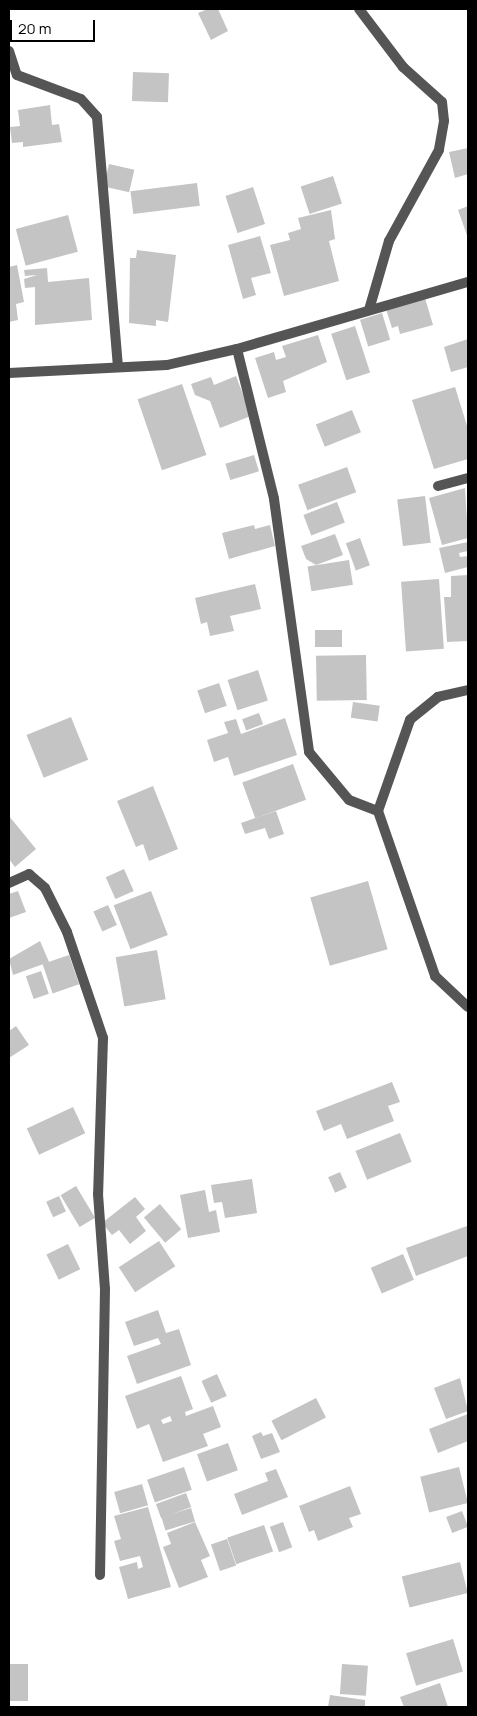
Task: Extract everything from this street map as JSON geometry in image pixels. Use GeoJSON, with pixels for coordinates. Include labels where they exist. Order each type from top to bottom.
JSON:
{"type":"FeatureCollection","features":[{"type":"Feature","properties":{"kind":"street"},"geometry":{"type":"LineString","coordinates":[[359,9],[403,67],[442,102],[444,120],[439,150],[389,241],[369,310]]}},
{"type":"Feature","properties":{"kind":"street"},"geometry":{"type":"LineString","coordinates":[[9,51],[17,75],[81,99],[97,117],[118,365]]}},
{"type":"Feature","properties":{"kind":"street"},"geometry":{"type":"LineString","coordinates":[[9,373],[118,365],[167,365],[237,349],[468,282]]}},
{"type":"Feature","properties":{"kind":"street"},"geometry":{"type":"LineString","coordinates":[[237,349],[274,499],[309,752],[349,800],[378,811]]}},
{"type":"Feature","properties":{"kind":"street"},"geometry":{"type":"LineString","coordinates":[[438,486],[468,478]]}},
{"type":"Feature","properties":{"kind":"street"},"geometry":{"type":"LineString","coordinates":[[468,690],[438,697],[410,720],[378,811],[435,976],[468,1007]]}},
{"type":"Feature","properties":{"kind":"street"},"geometry":{"type":"LineString","coordinates":[[9,883],[29,874],[45,888],[67,932],[103,1038],[98,1194],[105,1289],[100,1575]]}},
{"type":"Feature","properties":{"kind":"building"},"geometry":{"type":"Polygon","coordinates":[[[208,9],[218,9],[228,31],[211,40],[198,13],[208,9]]]}},
{"type":"Feature","properties":{"kind":"building"},"geometry":{"type":"Polygon","coordinates":[[[133,72],[169,73],[168,102],[132,101],[133,72]]]}},
{"type":"Feature","properties":{"kind":"building"},"geometry":{"type":"Polygon","coordinates":[[[50,105],[52,125],[59,124],[62,142],[23,147],[23,142],[12,143],[10,127],[20,126],[18,110],[50,105]]]}},
{"type":"Feature","properties":{"kind":"building"},"geometry":{"type":"Polygon","coordinates":[[[468,148],[468,174],[455,178],[449,152],[468,148]]]}},
{"type":"Feature","properties":{"kind":"building"},"geometry":{"type":"Polygon","coordinates":[[[109,164],[134,170],[129,192],[104,186],[109,164]]]}},
{"type":"Feature","properties":{"kind":"building"},"geometry":{"type":"Polygon","coordinates":[[[333,176],[342,204],[310,214],[301,187],[333,176]]]}},
{"type":"Feature","properties":{"kind":"building"},"geometry":{"type":"Polygon","coordinates":[[[197,183],[200,206],[133,214],[130,191],[197,183]]]}},
{"type":"Feature","properties":{"kind":"building"},"geometry":{"type":"Polygon","coordinates":[[[253,187],[265,224],[237,233],[225,196],[253,187]]]}},
{"type":"Feature","properties":{"kind":"building"},"geometry":{"type":"Polygon","coordinates":[[[468,206],[468,238],[458,210],[468,206]]]}},
{"type":"Feature","properties":{"kind":"building"},"geometry":{"type":"Polygon","coordinates":[[[331,210],[335,239],[329,241],[339,281],[284,296],[270,245],[290,240],[288,233],[301,229],[298,218],[331,210]]]}},
{"type":"Feature","properties":{"kind":"building"},"geometry":{"type":"Polygon","coordinates":[[[68,215],[78,252],[26,266],[16,229],[68,215]]]}},
{"type":"Feature","properties":{"kind":"building"},"geometry":{"type":"Polygon","coordinates":[[[260,236],[271,273],[251,278],[256,295],[243,299],[228,245],[260,236]]]}},
{"type":"Feature","properties":{"kind":"building"},"geometry":{"type":"Polygon","coordinates":[[[137,250],[176,255],[168,322],[156,320],[156,326],[129,323],[130,258],[136,258],[137,250]]]}},
{"type":"Feature","properties":{"kind":"building"},"geometry":{"type":"Polygon","coordinates":[[[17,265],[24,302],[16,304],[18,320],[9,322],[9,267],[17,265]]]}},
{"type":"Feature","properties":{"kind":"building"},"geometry":{"type":"Polygon","coordinates":[[[47,268],[48,282],[89,278],[92,320],[35,325],[35,287],[25,288],[24,279],[37,275],[25,276],[24,270],[47,268]]]}},
{"type":"Feature","properties":{"kind":"building"},"geometry":{"type":"Polygon","coordinates":[[[425,298],[433,325],[400,334],[398,326],[392,328],[386,309],[425,298]]]}},
{"type":"Feature","properties":{"kind":"building"},"geometry":{"type":"Polygon","coordinates":[[[382,313],[390,340],[368,347],[360,320],[382,313]]]}},
{"type":"Feature","properties":{"kind":"building"},"geometry":{"type":"Polygon","coordinates":[[[355,326],[370,373],[346,380],[331,334],[355,326]]]}},
{"type":"Feature","properties":{"kind":"building"},"geometry":{"type":"Polygon","coordinates":[[[318,335],[327,362],[283,381],[286,392],[268,398],[255,358],[274,352],[276,360],[286,357],[282,346],[318,335]]]}},
{"type":"Feature","properties":{"kind":"building"},"geometry":{"type":"Polygon","coordinates":[[[468,339],[468,367],[451,372],[444,347],[468,339]]]}},
{"type":"Feature","properties":{"kind":"building"},"geometry":{"type":"Polygon","coordinates":[[[236,376],[251,416],[220,428],[210,401],[195,395],[191,384],[211,377],[214,385],[236,376]]]}},
{"type":"Feature","properties":{"kind":"building"},"geometry":{"type":"Polygon","coordinates":[[[182,384],[206,455],[162,470],[138,399],[182,384]]]}},
{"type":"Feature","properties":{"kind":"building"},"geometry":{"type":"Polygon","coordinates":[[[455,387],[468,429],[468,459],[434,469],[412,400],[455,387]]]}},
{"type":"Feature","properties":{"kind":"building"},"geometry":{"type":"Polygon","coordinates":[[[352,410],[361,432],[325,447],[316,425],[352,410]]]}},
{"type":"Feature","properties":{"kind":"building"},"geometry":{"type":"Polygon","coordinates":[[[254,455],[259,471],[230,480],[225,464],[254,455]]]}},
{"type":"Feature","properties":{"kind":"building"},"geometry":{"type":"Polygon","coordinates":[[[347,467],[356,492],[307,510],[298,485],[347,467]]]}},
{"type":"Feature","properties":{"kind":"building"},"geometry":{"type":"Polygon","coordinates":[[[465,488],[468,538],[442,545],[429,498],[465,488]]]}},
{"type":"Feature","properties":{"kind":"building"},"geometry":{"type":"Polygon","coordinates":[[[425,496],[431,543],[403,546],[397,499],[425,496]]]}},
{"type":"Feature","properties":{"kind":"building"},"geometry":{"type":"Polygon","coordinates":[[[337,502],[345,523],[311,535],[303,515],[337,502]]]}},
{"type":"Feature","properties":{"kind":"building"},"geometry":{"type":"Polygon","coordinates":[[[254,525],[255,529],[270,525],[275,546],[229,559],[222,533],[254,525]]]}},
{"type":"Feature","properties":{"kind":"building"},"geometry":{"type":"Polygon","coordinates":[[[335,534],[343,555],[316,565],[306,559],[301,546],[335,534]]]}},
{"type":"Feature","properties":{"kind":"building"},"geometry":{"type":"Polygon","coordinates":[[[360,538],[370,565],[356,570],[346,543],[360,538]]]}},
{"type":"Feature","properties":{"kind":"building"},"geometry":{"type":"Polygon","coordinates":[[[468,542],[468,551],[459,553],[460,557],[468,556],[468,567],[445,573],[439,548],[468,542]]]}},
{"type":"Feature","properties":{"kind":"building"},"geometry":{"type":"Polygon","coordinates":[[[349,560],[353,585],[311,591],[308,567],[349,560]]]}},
{"type":"Feature","properties":{"kind":"building"},"geometry":{"type":"Polygon","coordinates":[[[468,575],[468,641],[447,642],[444,597],[451,597],[451,576],[468,575]]]}},
{"type":"Feature","properties":{"kind":"building"},"geometry":{"type":"Polygon","coordinates":[[[439,579],[444,649],[406,651],[401,582],[439,579]]]}},
{"type":"Feature","properties":{"kind":"building"},"geometry":{"type":"Polygon","coordinates":[[[255,584],[261,609],[230,616],[234,631],[210,636],[207,622],[201,624],[195,598],[255,584]]]}},
{"type":"Feature","properties":{"kind":"building"},"geometry":{"type":"Polygon","coordinates":[[[315,630],[342,630],[342,647],[315,647],[315,630]]]}},
{"type":"Feature","properties":{"kind":"building"},"geometry":{"type":"Polygon","coordinates":[[[366,655],[367,700],[317,701],[316,656],[366,655]]]}},
{"type":"Feature","properties":{"kind":"building"},"geometry":{"type":"Polygon","coordinates":[[[258,670],[268,700],[237,710],[228,680],[258,670]]]}},
{"type":"Feature","properties":{"kind":"building"},"geometry":{"type":"Polygon","coordinates":[[[219,683],[227,706],[205,713],[197,690],[219,683]]]}},
{"type":"Feature","properties":{"kind":"building"},"geometry":{"type":"Polygon","coordinates":[[[353,702],[380,706],[378,722],[351,718],[353,702]]]}},
{"type":"Feature","properties":{"kind":"building"},"geometry":{"type":"Polygon","coordinates":[[[259,713],[263,724],[246,730],[242,719],[259,713]]]}},
{"type":"Feature","properties":{"kind":"building"},"geometry":{"type":"Polygon","coordinates":[[[71,717],[88,760],[44,778],[26,735],[71,717]]]}},
{"type":"Feature","properties":{"kind":"building"},"geometry":{"type":"Polygon","coordinates":[[[285,718],[297,755],[234,776],[228,757],[214,762],[207,740],[228,733],[224,722],[236,719],[241,734],[285,718]]]}},
{"type":"Feature","properties":{"kind":"building"},"geometry":{"type":"Polygon","coordinates":[[[293,764],[306,800],[255,818],[242,782],[293,764]]]}},
{"type":"Feature","properties":{"kind":"building"},"geometry":{"type":"Polygon","coordinates":[[[153,786],[178,849],[149,861],[143,844],[136,847],[117,801],[153,786]]]}},
{"type":"Feature","properties":{"kind":"building"},"geometry":{"type":"Polygon","coordinates":[[[276,811],[284,834],[269,839],[265,828],[245,834],[241,823],[276,811]]]}},
{"type":"Feature","properties":{"kind":"building"},"geometry":{"type":"Polygon","coordinates":[[[9,816],[36,849],[15,867],[9,859],[9,816]]]}},
{"type":"Feature","properties":{"kind":"building"},"geometry":{"type":"Polygon","coordinates":[[[124,869],[134,891],[115,899],[106,877],[124,869]]]}},
{"type":"Feature","properties":{"kind":"building"},"geometry":{"type":"Polygon","coordinates":[[[368,881],[388,949],[330,966],[310,898],[368,881]]]}},
{"type":"Feature","properties":{"kind":"building"},"geometry":{"type":"Polygon","coordinates":[[[18,891],[26,912],[9,918],[9,894],[18,891]]]}},
{"type":"Feature","properties":{"kind":"building"},"geometry":{"type":"Polygon","coordinates":[[[151,891],[168,935],[131,949],[114,905],[151,891]]]}},
{"type":"Feature","properties":{"kind":"building"},"geometry":{"type":"Polygon","coordinates":[[[108,905],[117,925],[102,932],[93,912],[108,905]]]}},
{"type":"Feature","properties":{"kind":"building"},"geometry":{"type":"Polygon","coordinates":[[[40,941],[49,962],[13,975],[9,959],[40,941]]]}},
{"type":"Feature","properties":{"kind":"building"},"geometry":{"type":"Polygon","coordinates":[[[157,950],[166,999],[124,1007],[116,957],[157,950]]]}},
{"type":"Feature","properties":{"kind":"building"},"geometry":{"type":"Polygon","coordinates":[[[69,955],[79,984],[53,993],[43,964],[69,955]]]}},
{"type":"Feature","properties":{"kind":"building"},"geometry":{"type":"Polygon","coordinates":[[[41,971],[49,994],[34,999],[26,976],[41,971]]]}},
{"type":"Feature","properties":{"kind":"building"},"geometry":{"type":"Polygon","coordinates":[[[16,1026],[29,1045],[9,1058],[9,1031],[16,1026]]]}},
{"type":"Feature","properties":{"kind":"building"},"geometry":{"type":"Polygon","coordinates":[[[392,1082],[400,1102],[388,1106],[394,1121],[347,1139],[341,1124],[324,1131],[316,1111],[392,1082]]]}},
{"type":"Feature","properties":{"kind":"building"},"geometry":{"type":"Polygon","coordinates":[[[73,1107],[85,1133],[39,1155],[27,1129],[73,1107]]]}},
{"type":"Feature","properties":{"kind":"building"},"geometry":{"type":"Polygon","coordinates":[[[400,1133],[412,1162],[367,1180],[355,1151],[400,1133]]]}},
{"type":"Feature","properties":{"kind":"building"},"geometry":{"type":"Polygon","coordinates":[[[340,1172],[347,1188],[335,1193],[328,1177],[340,1172]]]}},
{"type":"Feature","properties":{"kind":"building"},"geometry":{"type":"Polygon","coordinates":[[[252,1179],[257,1213],[225,1218],[222,1202],[214,1203],[211,1185],[252,1179]]]}},
{"type":"Feature","properties":{"kind":"building"},"geometry":{"type":"Polygon","coordinates":[[[76,1186],[95,1218],[80,1227],[61,1195],[76,1186]]]}},
{"type":"Feature","properties":{"kind":"building"},"geometry":{"type":"Polygon","coordinates":[[[205,1190],[209,1212],[216,1210],[220,1232],[188,1238],[180,1195],[205,1190]]]}},
{"type":"Feature","properties":{"kind":"building"},"geometry":{"type":"Polygon","coordinates":[[[59,1196],[66,1212],[53,1217],[46,1202],[59,1196]]]}},
{"type":"Feature","properties":{"kind":"building"},"geometry":{"type":"Polygon","coordinates":[[[135,1197],[145,1209],[136,1217],[146,1231],[130,1244],[119,1230],[112,1235],[102,1223],[135,1197]]]}},
{"type":"Feature","properties":{"kind":"building"},"geometry":{"type":"Polygon","coordinates":[[[160,1204],[181,1229],[165,1243],[144,1217],[160,1204]]]}},
{"type":"Feature","properties":{"kind":"building"},"geometry":{"type":"Polygon","coordinates":[[[467,1226],[468,1256],[416,1276],[406,1248],[467,1226]]]}},
{"type":"Feature","properties":{"kind":"building"},"geometry":{"type":"Polygon","coordinates":[[[159,1241],[175,1266],[135,1292],[119,1267],[159,1241]]]}},
{"type":"Feature","properties":{"kind":"building"},"geometry":{"type":"Polygon","coordinates":[[[68,1244],[80,1269],[59,1280],[46,1255],[68,1244]]]}},
{"type":"Feature","properties":{"kind":"building"},"geometry":{"type":"Polygon","coordinates":[[[403,1254],[414,1280],[382,1293],[371,1268],[403,1254]]]}},
{"type":"Feature","properties":{"kind":"building"},"geometry":{"type":"Polygon","coordinates":[[[158,1310],[166,1333],[179,1329],[191,1365],[137,1384],[127,1356],[161,1344],[158,1338],[134,1346],[125,1322],[158,1310]]]}},
{"type":"Feature","properties":{"kind":"building"},"geometry":{"type":"Polygon","coordinates":[[[217,1374],[227,1396],[211,1403],[201,1381],[217,1374]]]}},
{"type":"Feature","properties":{"kind":"building"},"geometry":{"type":"Polygon","coordinates":[[[181,1376],[193,1409],[185,1412],[186,1416],[213,1406],[221,1427],[203,1434],[208,1446],[163,1462],[149,1424],[137,1429],[125,1396],[181,1376]],[[170,1416],[161,1420],[163,1424],[172,1421],[170,1416]]]}},
{"type":"Feature","properties":{"kind":"building"},"geometry":{"type":"Polygon","coordinates":[[[460,1378],[468,1411],[446,1419],[434,1388],[460,1378]]]}},
{"type":"Feature","properties":{"kind":"building"},"geometry":{"type":"Polygon","coordinates":[[[316,1398],[326,1418],[281,1440],[271,1421],[316,1398]]]}},
{"type":"Feature","properties":{"kind":"building"},"geometry":{"type":"Polygon","coordinates":[[[468,1414],[468,1441],[438,1453],[429,1429],[468,1414]]]}},
{"type":"Feature","properties":{"kind":"building"},"geometry":{"type":"Polygon","coordinates":[[[261,1432],[263,1436],[272,1433],[280,1452],[261,1459],[252,1436],[261,1432]]]}},
{"type":"Feature","properties":{"kind":"building"},"geometry":{"type":"Polygon","coordinates":[[[228,1443],[238,1470],[207,1482],[197,1454],[228,1443]]]}},
{"type":"Feature","properties":{"kind":"building"},"geometry":{"type":"Polygon","coordinates":[[[184,1467],[192,1490],[155,1502],[147,1480],[184,1467]]]}},
{"type":"Feature","properties":{"kind":"building"},"geometry":{"type":"Polygon","coordinates":[[[459,1467],[468,1503],[429,1513],[420,1477],[459,1467]]]}},
{"type":"Feature","properties":{"kind":"building"},"geometry":{"type":"Polygon","coordinates":[[[276,1469],[288,1497],[242,1515],[234,1494],[268,1481],[265,1473],[276,1469]]]}},
{"type":"Feature","properties":{"kind":"building"},"geometry":{"type":"Polygon","coordinates":[[[142,1484],[148,1505],[120,1513],[114,1492],[142,1484]]]}},
{"type":"Feature","properties":{"kind":"building"},"geometry":{"type":"Polygon","coordinates":[[[350,1486],[361,1514],[349,1518],[353,1527],[318,1541],[314,1530],[309,1532],[299,1506],[350,1486]]]}},
{"type":"Feature","properties":{"kind":"building"},"geometry":{"type":"Polygon","coordinates":[[[186,1493],[191,1507],[161,1518],[156,1504],[186,1493]]]}},
{"type":"Feature","properties":{"kind":"building"},"geometry":{"type":"Polygon","coordinates":[[[148,1507],[171,1587],[128,1599],[119,1567],[137,1562],[138,1569],[143,1567],[140,1556],[120,1561],[114,1541],[121,1539],[114,1516],[148,1507]]]}},
{"type":"Feature","properties":{"kind":"building"},"geometry":{"type":"Polygon","coordinates":[[[191,1508],[195,1521],[165,1530],[161,1517],[191,1508]]]}},
{"type":"Feature","properties":{"kind":"building"},"geometry":{"type":"Polygon","coordinates":[[[462,1511],[468,1527],[452,1533],[446,1517],[462,1511]]]}},
{"type":"Feature","properties":{"kind":"building"},"geometry":{"type":"Polygon","coordinates":[[[195,1522],[210,1556],[201,1560],[208,1577],[179,1588],[163,1547],[171,1544],[167,1533],[195,1522]]]}},
{"type":"Feature","properties":{"kind":"building"},"geometry":{"type":"Polygon","coordinates":[[[283,1522],[292,1547],[279,1552],[270,1527],[283,1522]]]}},
{"type":"Feature","properties":{"kind":"building"},"geometry":{"type":"Polygon","coordinates":[[[264,1525],[273,1551],[236,1564],[227,1538],[264,1525]]]}},
{"type":"Feature","properties":{"kind":"building"},"geometry":{"type":"Polygon","coordinates":[[[227,1539],[236,1565],[220,1571],[211,1545],[227,1539]]]}},
{"type":"Feature","properties":{"kind":"building"},"geometry":{"type":"Polygon","coordinates":[[[460,1562],[468,1593],[410,1608],[402,1577],[460,1562]]]}},
{"type":"Feature","properties":{"kind":"building"},"geometry":{"type":"Polygon","coordinates":[[[453,1639],[463,1672],[416,1686],[406,1653],[453,1639]]]}},
{"type":"Feature","properties":{"kind":"building"},"geometry":{"type":"Polygon","coordinates":[[[9,1664],[28,1664],[28,1701],[9,1701],[9,1664]]]}},
{"type":"Feature","properties":{"kind":"building"},"geometry":{"type":"Polygon","coordinates":[[[342,1664],[368,1666],[366,1696],[340,1694],[342,1664]]]}},
{"type":"Feature","properties":{"kind":"building"},"geometry":{"type":"Polygon","coordinates":[[[440,1683],[448,1707],[404,1707],[400,1697],[440,1683]]]}},
{"type":"Feature","properties":{"kind":"building"},"geometry":{"type":"Polygon","coordinates":[[[330,1695],[365,1700],[365,1707],[328,1707],[330,1695]]]}}]}
